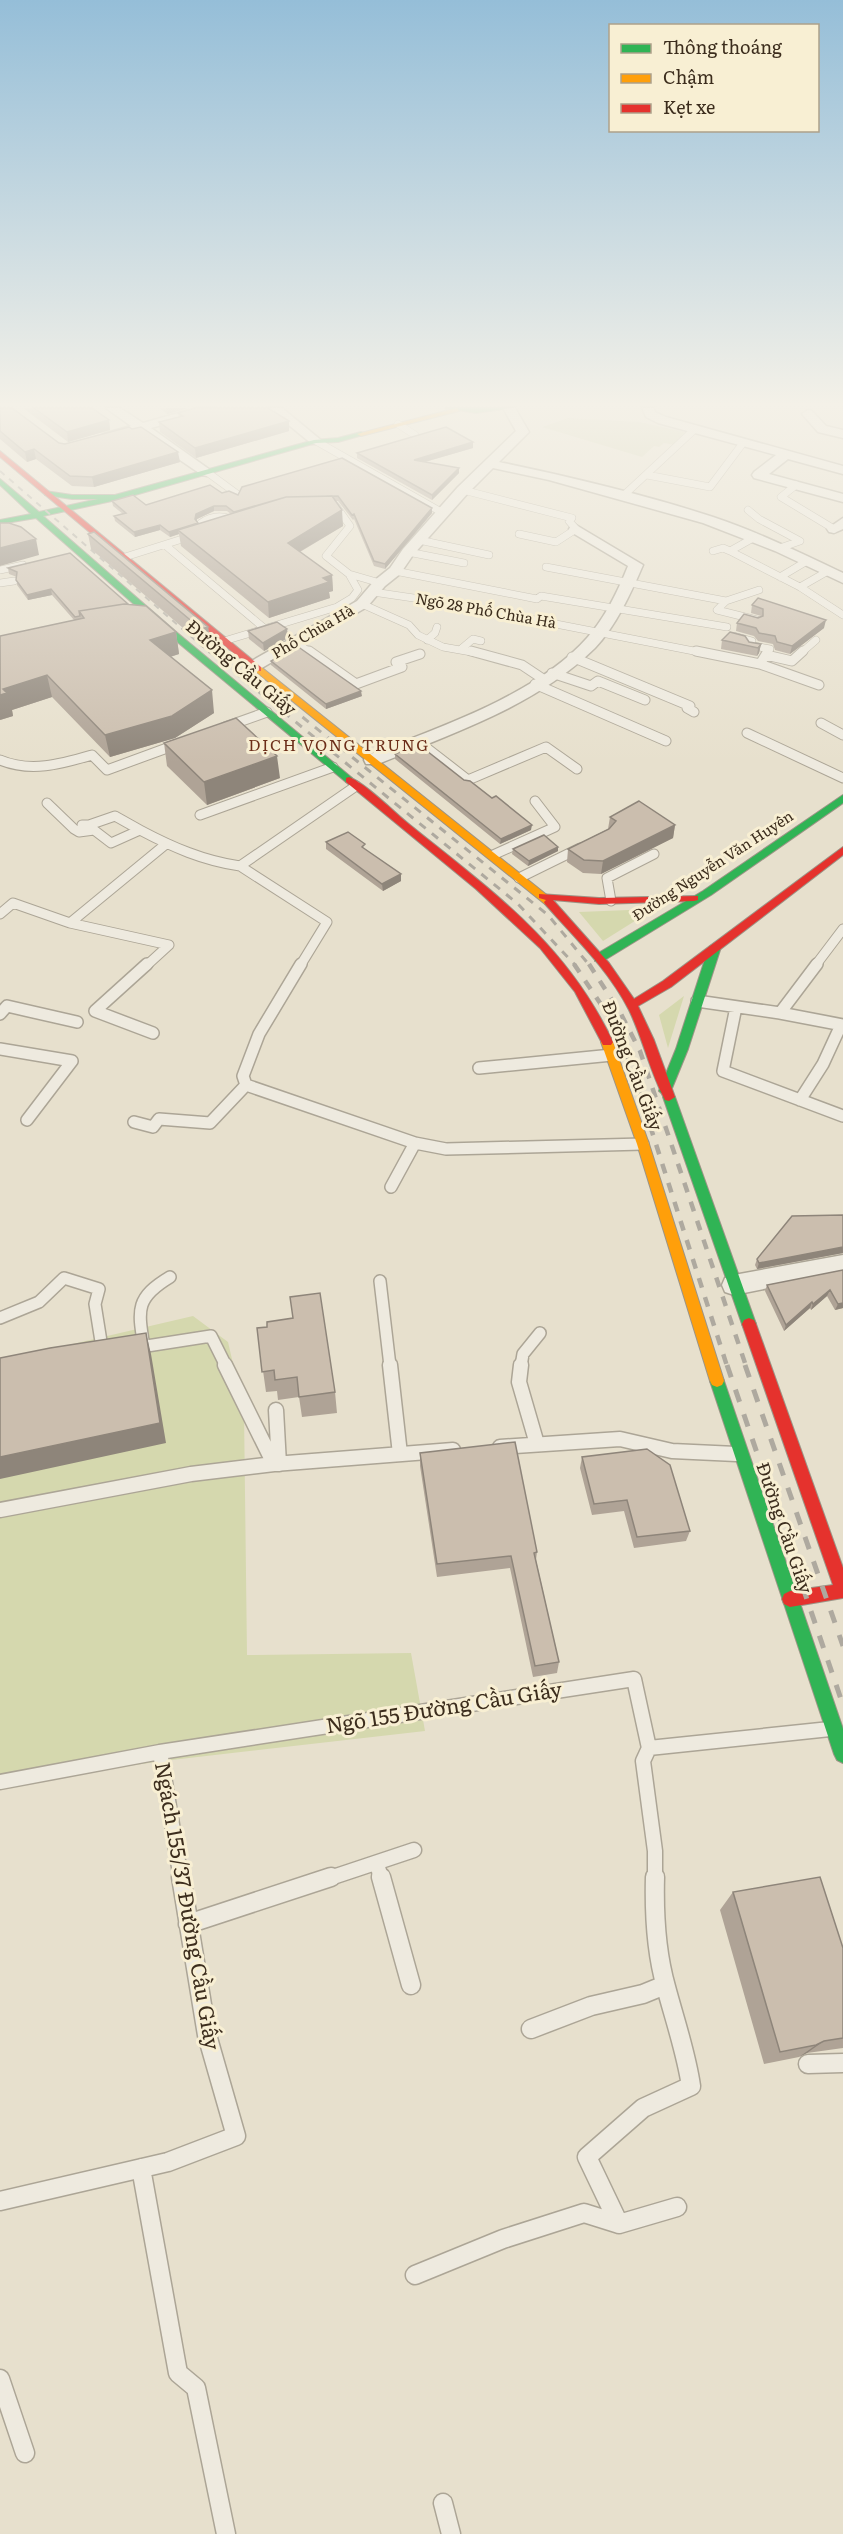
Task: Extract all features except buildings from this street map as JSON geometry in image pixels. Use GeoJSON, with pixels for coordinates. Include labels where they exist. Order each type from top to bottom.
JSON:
{"type":"FeatureCollection","features":[{"type":"Feature","properties":{"kind":"main road"},"geometry":{"type":"LineString","coordinates":[[12,526],[59,535]]}},
{"type":"Feature","properties":{"kind":"main road","name":"Đường Cầu Giấy"},"geometry":{"type":"LineString","coordinates":[[50,526],[59,535],[71,554],[158,621],[356,786],[403,804],[493,855],[543,896],[599,958],[632,1005],[651,1047],[843,1590]]}},
{"type":"Feature","properties":{"kind":"main road","name":"Đường Cầu Giấy"},"geometry":{"type":"LineString","coordinates":[[90,527],[254,666],[372,760],[403,804],[481,886],[546,946],[585,997],[612,1055],[643,1144],[740,1454],[843,1754]]}},
{"type":"Feature","properties":{"kind":"main road","name":"Đường Nguyễn Văn Huyên"},"geometry":{"type":"LineString","coordinates":[[599,958],[654,931],[843,798]]}},
{"type":"Feature","properties":{"kind":"main road"},"geometry":{"type":"LineString","coordinates":[[632,1005],[667,984],[694,956],[715,947],[843,850]]}},
{"type":"Feature","properties":{"kind":"main road"},"geometry":{"type":"LineString","coordinates":[[543,896],[611,901],[699,898]]}},
{"type":"Feature","properties":{"kind":"main road"},"geometry":{"type":"LineString","coordinates":[[665,1091],[682,1049],[715,947]]}},
{"type":"Feature","properties":{"kind":"main road"},"geometry":{"type":"LineString","coordinates":[[790,1599],[843,1590]]}},
{"type":"Feature","properties":{"kind":"street","name":"Phố Chùa Hà"},"geometry":{"type":"LineString","coordinates":[[254,666],[362,604],[376,587],[395,571],[408,552],[431,526]]}},
{"type":"Feature","properties":{"kind":"street"},"geometry":{"type":"LineString","coordinates":[[726,526],[756,537],[843,579]]}},
{"type":"Feature","properties":{"kind":"street"},"geometry":{"type":"LineString","coordinates":[[372,760],[492,711],[543,679],[591,643],[629,582],[636,565],[576,529]]}},
{"type":"Feature","properties":{"kind":"street"},"geometry":{"type":"LineString","coordinates":[[734,1285],[843,1264]]}},
{"type":"Feature","properties":{"kind":"lane"},"geometry":{"type":"LineString","coordinates":[[204,526],[209,531]]}},
{"type":"Feature","properties":{"kind":"lane"},"geometry":{"type":"LineString","coordinates":[[125,557],[222,526]]}},
{"type":"Feature","properties":{"kind":"lane"},"geometry":{"type":"LineString","coordinates":[[224,641],[308,617],[337,607],[352,598],[358,590],[349,574],[326,556],[350,526]]}},
{"type":"Feature","properties":{"kind":"lane"},"geometry":{"type":"LineString","coordinates":[[519,534],[556,542],[576,529],[574,526]]}},
{"type":"Feature","properties":{"kind":"lane"},"geometry":{"type":"LineString","coordinates":[[773,526],[800,541],[780,548]]}},
{"type":"Feature","properties":{"kind":"lane"},"geometry":{"type":"LineString","coordinates":[[730,550],[756,537]]}},
{"type":"Feature","properties":{"kind":"lane"},"geometry":{"type":"LineString","coordinates":[[419,540],[489,555]]}},
{"type":"Feature","properties":{"kind":"lane"},"geometry":{"type":"LineString","coordinates":[[165,545],[264,628]]}},
{"type":"Feature","properties":{"kind":"lane"},"geometry":{"type":"LineString","coordinates":[[713,551],[723,548],[730,550],[800,587],[843,615]]}},
{"type":"Feature","properties":{"kind":"lane"},"geometry":{"type":"LineString","coordinates":[[408,552],[464,562]]}},
{"type":"Feature","properties":{"kind":"lane"},"geometry":{"type":"LineString","coordinates":[[780,577],[807,561]]}},
{"type":"Feature","properties":{"kind":"lane"},"geometry":{"type":"LineString","coordinates":[[0,570],[33,563]]}},
{"type":"Feature","properties":{"kind":"lane"},"geometry":{"type":"LineString","coordinates":[[546,567],[726,601]]}},
{"type":"Feature","properties":{"kind":"lane"},"geometry":{"type":"LineString","coordinates":[[395,571],[537,599],[541,596],[613,607],[727,631],[752,641],[749,645],[770,649],[760,664]]}},
{"type":"Feature","properties":{"kind":"lane"},"geometry":{"type":"LineString","coordinates":[[800,587],[828,572]]}},
{"type":"Feature","properties":{"kind":"lane","name":"Ngõ 28 Phố Chùa Hà"},"geometry":{"type":"LineString","coordinates":[[349,574],[376,587],[433,600],[760,664],[819,685]]}},
{"type":"Feature","properties":{"kind":"lane"},"geometry":{"type":"LineString","coordinates":[[0,583],[14,581]]}},
{"type":"Feature","properties":{"kind":"lane"},"geometry":{"type":"LineString","coordinates":[[757,620],[717,610],[726,601],[759,590]]}},
{"type":"Feature","properties":{"kind":"lane"},"geometry":{"type":"LineString","coordinates":[[362,604],[409,625],[418,635],[443,647],[461,649],[522,665],[543,679],[666,741]]}},
{"type":"Feature","properties":{"kind":"lane"},"geometry":{"type":"LineString","coordinates":[[308,617],[323,627]]}},
{"type":"Feature","properties":{"kind":"lane"},"geometry":{"type":"LineString","coordinates":[[143,623],[158,621]]}},
{"type":"Feature","properties":{"kind":"lane"},"geometry":{"type":"LineString","coordinates":[[427,640],[435,633],[437,627]]}},
{"type":"Feature","properties":{"kind":"lane"},"geometry":{"type":"LineString","coordinates":[[461,649],[473,639],[481,641]]}},
{"type":"Feature","properties":{"kind":"lane"},"geometry":{"type":"LineString","coordinates":[[766,655],[792,661],[816,640]]}},
{"type":"Feature","properties":{"kind":"lane"},"geometry":{"type":"LineString","coordinates":[[297,643],[356,684],[402,668],[396,662],[420,654]]}},
{"type":"Feature","properties":{"kind":"lane"},"geometry":{"type":"LineString","coordinates":[[572,657],[690,706],[687,708],[694,712]]}},
{"type":"Feature","properties":{"kind":"lane"},"geometry":{"type":"LineString","coordinates":[[543,679],[591,686],[598,681],[643,699],[650,691]]}},
{"type":"Feature","properties":{"kind":"lane"},"geometry":{"type":"LineString","coordinates":[[221,729],[267,712]]}},
{"type":"Feature","properties":{"kind":"lane"},"geometry":{"type":"LineString","coordinates":[[821,723],[843,735]]}},
{"type":"Feature","properties":{"kind":"lane"},"geometry":{"type":"LineString","coordinates":[[747,734],[843,778]]}},
{"type":"Feature","properties":{"kind":"lane"},"geometry":{"type":"LineString","coordinates":[[0,760],[12,766],[31,766],[92,755],[107,770],[188,741]]}},
{"type":"Feature","properties":{"kind":"lane"},"geometry":{"type":"LineString","coordinates":[[419,742],[468,780],[546,747],[577,769]]}},
{"type":"Feature","properties":{"kind":"lane"},"geometry":{"type":"LineString","coordinates":[[200,816],[333,767]]}},
{"type":"Feature","properties":{"kind":"lane"},"geometry":{"type":"LineString","coordinates":[[240,866],[356,786]]}},
{"type":"Feature","properties":{"kind":"lane"},"geometry":{"type":"LineString","coordinates":[[493,855],[555,827],[535,801]]}},
{"type":"Feature","properties":{"kind":"lane"},"geometry":{"type":"LineString","coordinates":[[140,830],[111,843],[94,830],[79,832],[74,829],[50,802],[80,825],[89,825],[115,816],[166,844],[220,865],[240,866],[327,922],[259,1034],[243,1076],[246,1085]]}},
{"type":"Feature","properties":{"kind":"lane"},"geometry":{"type":"LineString","coordinates":[[519,878],[594,841]]}},
{"type":"Feature","properties":{"kind":"lane"},"geometry":{"type":"LineString","coordinates":[[70,923],[166,844]]}},
{"type":"Feature","properties":{"kind":"lane"},"geometry":{"type":"LineString","coordinates":[[611,901],[607,878],[654,855]]}},
{"type":"Feature","properties":{"kind":"lane"},"geometry":{"type":"LineString","coordinates":[[0,914],[13,903],[70,923],[169,945],[95,1011],[153,1033]]}},
{"type":"Feature","properties":{"kind":"lane"},"geometry":{"type":"LineString","coordinates":[[780,1013],[843,929]]}},
{"type":"Feature","properties":{"kind":"lane"},"geometry":{"type":"LineString","coordinates":[[696,1000],[842,1025],[823,1064],[800,1100]]}},
{"type":"Feature","properties":{"kind":"lane"},"geometry":{"type":"LineString","coordinates":[[0,1014],[6,1006],[77,1022]]}},
{"type":"Feature","properties":{"kind":"lane"},"geometry":{"type":"LineString","coordinates":[[736,1007],[723,1071],[843,1116]]}},
{"type":"Feature","properties":{"kind":"lane"},"geometry":{"type":"LineString","coordinates":[[0,1049],[72,1061],[27,1120]]}},
{"type":"Feature","properties":{"kind":"lane"},"geometry":{"type":"LineString","coordinates":[[479,1068],[612,1055]]}},
{"type":"Feature","properties":{"kind":"lane"},"geometry":{"type":"LineString","coordinates":[[134,1122],[153,1127],[159,1119],[210,1123],[246,1085]]}},
{"type":"Feature","properties":{"kind":"lane"},"geometry":{"type":"LineString","coordinates":[[246,1085],[415,1143],[446,1149],[643,1144]]}},
{"type":"Feature","properties":{"kind":"lane"},"geometry":{"type":"LineString","coordinates":[[391,1187],[415,1143]]}},
{"type":"Feature","properties":{"kind":"lane"},"geometry":{"type":"LineString","coordinates":[[144,1347],[138,1308],[151,1288],[170,1277]]}},
{"type":"Feature","properties":{"kind":"lane"},"geometry":{"type":"LineString","coordinates":[[0,1318],[39,1302],[64,1278],[99,1289],[95,1304],[108,1353],[211,1336],[277,1464]]}},
{"type":"Feature","properties":{"kind":"lane"},"geometry":{"type":"LineString","coordinates":[[380,1281],[400,1454]]}},
{"type":"Feature","properties":{"kind":"lane"},"geometry":{"type":"LineString","coordinates":[[537,1444],[519,1382],[523,1354],[540,1333]]}},
{"type":"Feature","properties":{"kind":"lane"},"geometry":{"type":"LineString","coordinates":[[276,1410],[277,1464]]}},
{"type":"Feature","properties":{"kind":"lane"},"geometry":{"type":"LineString","coordinates":[[491,1447],[620,1439],[672,1451],[740,1454]]}},
{"type":"Feature","properties":{"kind":"lane"},"geometry":{"type":"LineString","coordinates":[[0,1510],[191,1474],[277,1464],[468,1449]]}},
{"type":"Feature","properties":{"kind":"lane","name":"Ngõ 155 Đường Cầu Giấy"},"geometry":{"type":"LineString","coordinates":[[0,1782],[160,1752],[634,1679],[649,1749]]}},
{"type":"Feature","properties":{"kind":"lane"},"geometry":{"type":"LineString","coordinates":[[619,2224],[587,2157],[643,2108],[691,2086],[686,2055],[665,1985],[654,1914],[655,1851],[643,1761],[649,1749],[834,1728]]}},
{"type":"Feature","properties":{"kind":"lane","name":"Ngách 155/37 Đường Cầu Giấy"},"geometry":{"type":"LineString","coordinates":[[0,2201],[168,2162],[236,2136],[207,2035],[160,1752]]}},
{"type":"Feature","properties":{"kind":"lane"},"geometry":{"type":"LineString","coordinates":[[189,1924],[414,1850]]}},
{"type":"Feature","properties":{"kind":"lane"},"geometry":{"type":"LineString","coordinates":[[377,1863],[411,1985]]}},
{"type":"Feature","properties":{"kind":"lane"},"geometry":{"type":"LineString","coordinates":[[531,2029],[591,2006],[643,1994],[665,1985]]}},
{"type":"Feature","properties":{"kind":"lane"},"geometry":{"type":"LineString","coordinates":[[808,2064],[843,2063]]}},
{"type":"Feature","properties":{"kind":"lane"},"geometry":{"type":"LineString","coordinates":[[141,2168],[178,2373],[196,2388],[226,2534]]}},
{"type":"Feature","properties":{"kind":"lane"},"geometry":{"type":"LineString","coordinates":[[415,2275],[503,2239],[584,2213],[619,2224],[677,2207]]}},
{"type":"Feature","properties":{"kind":"lane"},"geometry":{"type":"LineString","coordinates":[[2,2389],[26,2453]]}},
{"type":"Feature","properties":{"kind":"lane"},"geometry":{"type":"LineString","coordinates":[[443,2503],[451,2534]]}},
{"type":"Feature","properties":{"kind":"green space"},"geometry":{"type":"Polygon","coordinates":[[[654,909],[603,941],[579,912],[654,909]]]}},
{"type":"Feature","properties":{"kind":"green space"},"geometry":{"type":"Polygon","coordinates":[[[684,996],[668,1048],[659,1015],[684,996]]]}},
{"type":"Feature","properties":{"kind":"green space"},"geometry":{"type":"Polygon","coordinates":[[[193,1316],[228,1342],[244,1411],[247,1655],[411,1653],[425,1731],[163,1761],[0,1784],[0,1361],[193,1316]]]}},
{"type":"Feature","properties":{"kind":"railway"},"geometry":{"type":"LineString","coordinates":[[64,526],[210,653]]}},
{"type":"Feature","properties":{"kind":"railway"},"geometry":{"type":"LineString","coordinates":[[209,651],[518,904],[576,966]]}},
{"type":"Feature","properties":{"kind":"railway"},"geometry":{"type":"LineString","coordinates":[[290,707],[548,915],[590,966]]}},
{"type":"Feature","properties":{"kind":"railway"},"geometry":{"type":"LineString","coordinates":[[574,964],[610,1018],[630,1063],[727,1366]]}},
{"type":"Feature","properties":{"kind":"railway"},"geometry":{"type":"LineString","coordinates":[[589,964],[621,1014],[640,1051],[746,1366]]}},
{"type":"Feature","properties":{"kind":"railway"},"geometry":{"type":"LineString","coordinates":[[727,1365],[843,1705]]}},
{"type":"Feature","properties":{"kind":"railway"},"geometry":{"type":"LineString","coordinates":[[745,1365],[843,1646]]}},
{"type":"Feature","properties":{"kind":"traffic: fast"},"geometry":{"type":"LineString","coordinates":[[50,526],[172,633],[349,780]]}},
{"type":"Feature","properties":{"kind":"traffic: fast"},"geometry":{"type":"LineString","coordinates":[[599,958],[707,893],[843,798]]}},
{"type":"Feature","properties":{"kind":"traffic: fast"},"geometry":{"type":"LineString","coordinates":[[665,1091],[682,1049],[715,947]]}},
{"type":"Feature","properties":{"kind":"traffic: fast"},"geometry":{"type":"LineString","coordinates":[[669,1097],[749,1324]]}},
{"type":"Feature","properties":{"kind":"traffic: fast"},"geometry":{"type":"LineString","coordinates":[[717,1381],[843,1754]]}},
{"type":"Feature","properties":{"kind":"traffic: slow"},"geometry":{"type":"LineString","coordinates":[[258,669],[549,902]]}},
{"type":"Feature","properties":{"kind":"traffic: slow"},"geometry":{"type":"LineString","coordinates":[[607,1042],[643,1144],[717,1381]]}},
{"type":"Feature","properties":{"kind":"traffic: jam"},"geometry":{"type":"LineString","coordinates":[[87,526],[258,669]]}},
{"type":"Feature","properties":{"kind":"traffic: jam"},"geometry":{"type":"LineString","coordinates":[[349,780],[502,905],[544,945],[579,989],[607,1042]]}},
{"type":"Feature","properties":{"kind":"traffic: jam"},"geometry":{"type":"LineString","coordinates":[[632,1005],[667,984],[843,850]]}},
{"type":"Feature","properties":{"kind":"traffic: jam"},"geometry":{"type":"LineString","coordinates":[[543,896],[599,901],[694,898]]}},
{"type":"Feature","properties":{"kind":"traffic: jam"},"geometry":{"type":"LineString","coordinates":[[549,902],[594,952],[625,993],[643,1029],[669,1097]]}},
{"type":"Feature","properties":{"kind":"traffic: jam"},"geometry":{"type":"LineString","coordinates":[[749,1324],[843,1590]]}},
{"type":"Feature","properties":{"kind":"traffic: jam"},"geometry":{"type":"LineString","coordinates":[[790,1599],[843,1591]]}},
{"type":"Feature","properties":{"kind":"district","name":"DỊCH VỌNG TRUNG"},"geometry":{"type":"Point","coordinates":[339,745]}}]}
